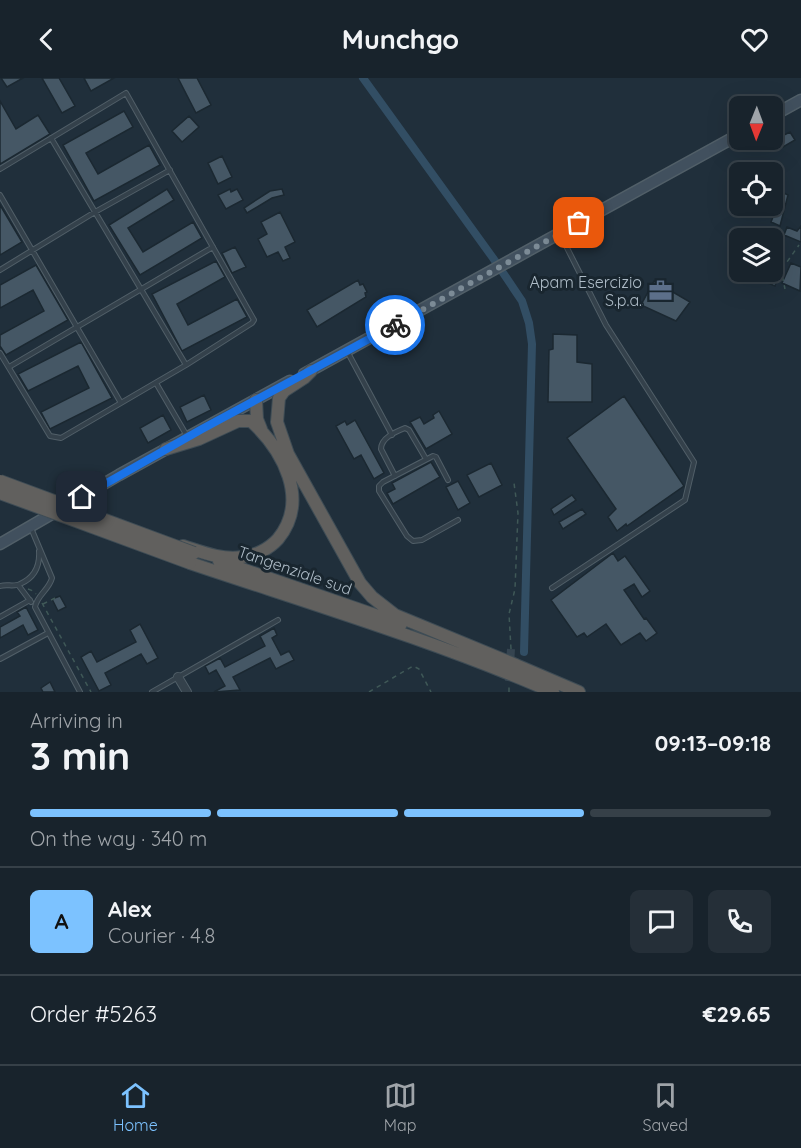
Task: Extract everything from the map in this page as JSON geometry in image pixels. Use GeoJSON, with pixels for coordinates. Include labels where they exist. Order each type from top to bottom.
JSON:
{"type":"FeatureCollection","features":[{"type":"Feature","properties":{"kind":"highway"},"geometry":{"type":"LineString","coordinates":[[277,422],[279,398],[284,391],[304,378],[311,370]]}},
{"type":"Feature","properties":{"kind":"highway"},"geometry":{"type":"LineString","coordinates":[[256,400],[270,411],[277,422],[288,454],[360,583],[372,597],[395,615],[516,665]]}},
{"type":"Feature","properties":{"kind":"highway"},"geometry":{"type":"LineString","coordinates":[[193,555],[241,558],[264,550],[282,534],[291,513],[292,490],[289,476],[281,458],[261,430],[257,419],[256,400]]}},
{"type":"Feature","properties":{"kind":"highway"},"geometry":{"type":"LineString","coordinates":[[166,449],[199,439],[238,421],[251,422],[261,430]]}},
{"type":"Feature","properties":{"kind":"highway","name":"Tangenziale sud"},"geometry":{"type":"LineString","coordinates":[[0,481],[553,692]]}},
{"type":"Feature","properties":{"kind":"highway","name":"Tangenziale sud"},"geometry":{"type":"LineString","coordinates":[[0,493],[193,555],[516,665],[579,692]]}},
{"type":"Feature","properties":{"kind":"main road"},"geometry":{"type":"LineString","coordinates":[[783,110],[801,100]]}},
{"type":"Feature","properties":{"kind":"main road"},"geometry":{"type":"LineString","coordinates":[[0,544],[166,449],[489,274],[729,140]]}},
{"type":"Feature","properties":{"kind":"street"},"geometry":{"type":"LineString","coordinates":[[178,677],[188,692]]}},
{"type":"Feature","properties":{"kind":"lane"},"geometry":{"type":"LineString","coordinates":[[0,169],[126,93],[254,320],[186,365],[61,438],[50,436],[0,353]]}},
{"type":"Feature","properties":{"kind":"lane"},"geometry":{"type":"LineString","coordinates":[[51,138],[186,365]]}},
{"type":"Feature","properties":{"kind":"lane"},"geometry":{"type":"LineString","coordinates":[[0,270],[95,212],[170,170]]}},
{"type":"Feature","properties":{"kind":"lane"},"geometry":{"type":"LineString","coordinates":[[0,195],[121,403]]}},
{"type":"Feature","properties":{"kind":"lane"},"geometry":{"type":"LineString","coordinates":[[552,588],[685,500],[694,462],[606,325],[560,234]]}},
{"type":"Feature","properties":{"kind":"lane"},"geometry":{"type":"LineString","coordinates":[[9,368],[213,247]]}},
{"type":"Feature","properties":{"kind":"lane"},"geometry":{"type":"LineString","coordinates":[[346,351],[392,435]]}},
{"type":"Feature","properties":{"kind":"lane"},"geometry":{"type":"LineString","coordinates":[[156,382],[188,437]]}},
{"type":"Feature","properties":{"kind":"lane"},"geometry":{"type":"LineString","coordinates":[[395,476],[381,449],[383,440],[392,435],[405,428],[409,430],[426,459]]}},
{"type":"Feature","properties":{"kind":"lane"},"geometry":{"type":"LineString","coordinates":[[448,480],[436,457],[433,456],[383,482],[379,486],[379,491],[413,541],[422,540],[458,520]]}},
{"type":"Feature","properties":{"kind":"lane"},"geometry":{"type":"LineString","coordinates":[[31,527],[52,578],[50,584],[37,599],[35,607]]}},
{"type":"Feature","properties":{"kind":"lane"},"geometry":{"type":"LineString","coordinates":[[0,585],[19,586],[33,575],[40,560],[39,548]]}},
{"type":"Feature","properties":{"kind":"lane"},"geometry":{"type":"LineString","coordinates":[[19,586],[35,607],[80,692]]}},
{"type":"Feature","properties":{"kind":"lane"},"geometry":{"type":"LineString","coordinates":[[0,617],[30,600]]}},
{"type":"Feature","properties":{"kind":"lane"},"geometry":{"type":"LineString","coordinates":[[152,692],[278,620]]}},
{"type":"Feature","properties":{"kind":"lane"},"geometry":{"type":"LineString","coordinates":[[0,659],[48,633]]}},
{"type":"Feature","properties":{"kind":"path"},"geometry":{"type":"LineString","coordinates":[[783,267],[799,245]]}},
{"type":"Feature","properties":{"kind":"path"},"geometry":{"type":"LineString","coordinates":[[783,282],[784,289]]}},
{"type":"Feature","properties":{"kind":"path"},"geometry":{"type":"LineString","coordinates":[[511,649],[509,614],[515,590],[518,513],[514,483]]}},
{"type":"Feature","properties":{"kind":"path"},"geometry":{"type":"LineString","coordinates":[[42,604],[55,598]]}},
{"type":"Feature","properties":{"kind":"path"},"geometry":{"type":"LineString","coordinates":[[369,692],[413,666],[419,669],[431,692]]}},
{"type":"Feature","properties":{"kind":"path"},"geometry":{"type":"LineString","coordinates":[[509,681],[509,692]]}},
{"type":"Feature","properties":{"kind":"building"},"geometry":{"type":"Polygon","coordinates":[[[1,78],[23,78],[7,87],[1,78]]]}},
{"type":"Feature","properties":{"kind":"building"},"geometry":{"type":"Polygon","coordinates":[[[42,78],[59,78],[75,106],[62,113],[42,78]]]}},
{"type":"Feature","properties":{"kind":"building"},"geometry":{"type":"Polygon","coordinates":[[[84,78],[114,78],[91,91],[84,78]]]}},
{"type":"Feature","properties":{"kind":"building"},"geometry":{"type":"Polygon","coordinates":[[[178,78],[197,78],[211,105],[196,113],[178,78]]]}},
{"type":"Feature","properties":{"kind":"building"},"geometry":{"type":"Polygon","coordinates":[[[0,101],[16,129],[38,115],[50,134],[0,164],[0,101]]]}},
{"type":"Feature","properties":{"kind":"building"},"geometry":{"type":"Polygon","coordinates":[[[124,111],[133,127],[86,153],[98,174],[149,145],[160,165],[94,201],[63,145],[124,111]]]}},
{"type":"Feature","properties":{"kind":"building"},"geometry":{"type":"Polygon","coordinates":[[[189,116],[199,127],[182,142],[172,131],[189,116]]]}},
{"type":"Feature","properties":{"kind":"building"},"geometry":{"type":"Polygon","coordinates":[[[790,132],[795,140],[783,147],[783,136],[790,132]]]}},
{"type":"Feature","properties":{"kind":"building"},"geometry":{"type":"Polygon","coordinates":[[[222,156],[232,177],[218,184],[208,163],[222,156]]]}},
{"type":"Feature","properties":{"kind":"building"},"geometry":{"type":"Polygon","coordinates":[[[167,189],[174,200],[128,228],[143,252],[193,222],[202,238],[140,275],[109,225],[167,189]]]}},
{"type":"Feature","properties":{"kind":"building"},"geometry":{"type":"Polygon","coordinates":[[[230,189],[231,192],[237,189],[243,200],[226,209],[218,195],[230,189]]]}},
{"type":"Feature","properties":{"kind":"building"},"geometry":{"type":"Polygon","coordinates":[[[282,189],[284,195],[272,198],[247,213],[244,208],[270,191],[282,189]]]}},
{"type":"Feature","properties":{"kind":"building"},"geometry":{"type":"Polygon","coordinates":[[[783,193],[788,195],[783,214],[783,193]]]}},
{"type":"Feature","properties":{"kind":"building"},"geometry":{"type":"Polygon","coordinates":[[[0,205],[22,242],[0,255],[0,205]]]}},
{"type":"Feature","properties":{"kind":"building"},"geometry":{"type":"Polygon","coordinates":[[[280,212],[295,242],[285,247],[290,258],[283,261],[278,252],[267,257],[258,239],[267,234],[261,222],[280,212]]]}},
{"type":"Feature","properties":{"kind":"building"},"geometry":{"type":"Polygon","coordinates":[[[773,216],[783,216],[780,226],[771,222],[773,216]]]}},
{"type":"Feature","properties":{"kind":"building"},"geometry":{"type":"Polygon","coordinates":[[[801,226],[801,242],[784,235],[787,227],[797,231],[801,226]]]}},
{"type":"Feature","properties":{"kind":"building"},"geometry":{"type":"Polygon","coordinates":[[[235,247],[246,267],[232,273],[222,253],[235,247]]]}},
{"type":"Feature","properties":{"kind":"building"},"geometry":{"type":"Polygon","coordinates":[[[216,261],[225,277],[177,304],[188,325],[237,299],[247,317],[182,351],[152,294],[216,261]]]}},
{"type":"Feature","properties":{"kind":"building"},"geometry":{"type":"Polygon","coordinates":[[[791,263],[801,267],[800,291],[782,283],[791,263]]]}},
{"type":"Feature","properties":{"kind":"building"},"geometry":{"type":"Polygon","coordinates":[[[36,265],[68,320],[6,355],[0,346],[0,335],[44,311],[33,290],[0,308],[0,285],[36,265]]]}},
{"type":"Feature","properties":{"kind":"building"},"geometry":{"type":"Polygon","coordinates":[[[358,280],[367,292],[366,297],[317,327],[307,310],[358,280]]]}},
{"type":"Feature","properties":{"kind":"building","name":"Apam Esercizio S.p.a."},"geometry":{"type":"Polygon","coordinates":[[[654,281],[690,302],[676,321],[641,305],[654,281]]]}},
{"type":"Feature","properties":{"kind":"building"},"geometry":{"type":"Polygon","coordinates":[[[553,334],[577,335],[577,362],[592,364],[592,402],[548,402],[549,350],[553,349],[553,334]]]}},
{"type":"Feature","properties":{"kind":"building"},"geometry":{"type":"Polygon","coordinates":[[[81,342],[112,398],[50,429],[41,412],[89,388],[78,366],[28,391],[18,374],[81,342]]]}},
{"type":"Feature","properties":{"kind":"building"},"geometry":{"type":"Polygon","coordinates":[[[204,395],[211,410],[187,422],[180,407],[204,395]]]}},
{"type":"Feature","properties":{"kind":"building"},"geometry":{"type":"Polygon","coordinates":[[[624,396],[684,486],[617,531],[608,517],[616,509],[567,438],[624,396]]]}},
{"type":"Feature","properties":{"kind":"building"},"geometry":{"type":"Polygon","coordinates":[[[439,411],[452,434],[426,449],[410,422],[420,417],[424,424],[434,418],[433,415],[439,411]]]}},
{"type":"Feature","properties":{"kind":"building"},"geometry":{"type":"Polygon","coordinates":[[[163,415],[171,430],[148,443],[140,428],[163,415]]]}},
{"type":"Feature","properties":{"kind":"building"},"geometry":{"type":"Polygon","coordinates":[[[355,420],[384,473],[374,479],[361,455],[354,459],[336,426],[345,421],[347,425],[355,420]]]}},
{"type":"Feature","properties":{"kind":"building"},"geometry":{"type":"Polygon","coordinates":[[[431,462],[440,477],[393,504],[387,493],[395,489],[392,483],[431,462]]]}},
{"type":"Feature","properties":{"kind":"building"},"geometry":{"type":"Polygon","coordinates":[[[491,463],[502,485],[479,497],[467,475],[491,463]]]}},
{"type":"Feature","properties":{"kind":"building"},"geometry":{"type":"Polygon","coordinates":[[[458,481],[470,503],[458,510],[446,487],[458,481]]]}},
{"type":"Feature","properties":{"kind":"building"},"geometry":{"type":"Polygon","coordinates":[[[572,495],[576,500],[554,515],[551,509],[572,495]]]}},
{"type":"Feature","properties":{"kind":"building"},"geometry":{"type":"Polygon","coordinates":[[[582,509],[586,514],[563,529],[559,522],[582,509]]]}},
{"type":"Feature","properties":{"kind":"building"},"geometry":{"type":"Polygon","coordinates":[[[613,553],[618,561],[625,556],[650,591],[642,597],[634,584],[624,590],[657,633],[646,641],[640,633],[621,645],[606,624],[587,637],[584,633],[577,637],[551,600],[613,553]]]}},
{"type":"Feature","properties":{"kind":"building"},"geometry":{"type":"Polygon","coordinates":[[[60,596],[66,607],[58,611],[52,599],[60,596]]]}},
{"type":"Feature","properties":{"kind":"building"},"geometry":{"type":"Polygon","coordinates":[[[26,607],[38,630],[28,635],[23,625],[0,638],[0,627],[20,616],[17,612],[26,607]]]}},
{"type":"Feature","properties":{"kind":"building"},"geometry":{"type":"Polygon","coordinates":[[[140,624],[158,658],[147,664],[141,654],[105,673],[111,685],[99,691],[81,657],[91,651],[97,662],[136,642],[130,630],[140,624]]]}},
{"type":"Feature","properties":{"kind":"building"},"geometry":{"type":"Polygon","coordinates":[[[274,628],[277,635],[272,638],[281,655],[289,651],[294,660],[276,669],[270,658],[233,677],[240,690],[214,692],[225,686],[216,670],[209,674],[205,666],[220,658],[225,667],[265,646],[260,636],[274,628]]]}},
{"type":"Feature","properties":{"kind":"building"},"geometry":{"type":"Polygon","coordinates":[[[50,682],[55,692],[43,692],[41,688],[50,682]]]}},
{"type":"Feature","properties":{"kind":"waterway"},"geometry":{"type":"LineString","coordinates":[[363,78],[493,258],[522,301],[529,323],[532,344],[524,652]]}},
{"type":"Feature","properties":{"kind":"tunnel"},"geometry":{"type":"LineString","coordinates":[[509,681],[511,649]]}},
{"type":"Feature","properties":{"kind":"way so far"},"geometry":{"type":"LineString","coordinates":[[395,325],[579,223]]}},
{"type":"Feature","properties":{"kind":"place","name":"Apam Esercizio S.p.a."},"geometry":{"type":"Point","coordinates":[660,291]}},
{"type":"Feature","properties":{"kind":"route"},"geometry":{"type":"LineString","coordinates":[[82,497],[202,429],[395,325]]}}]}
